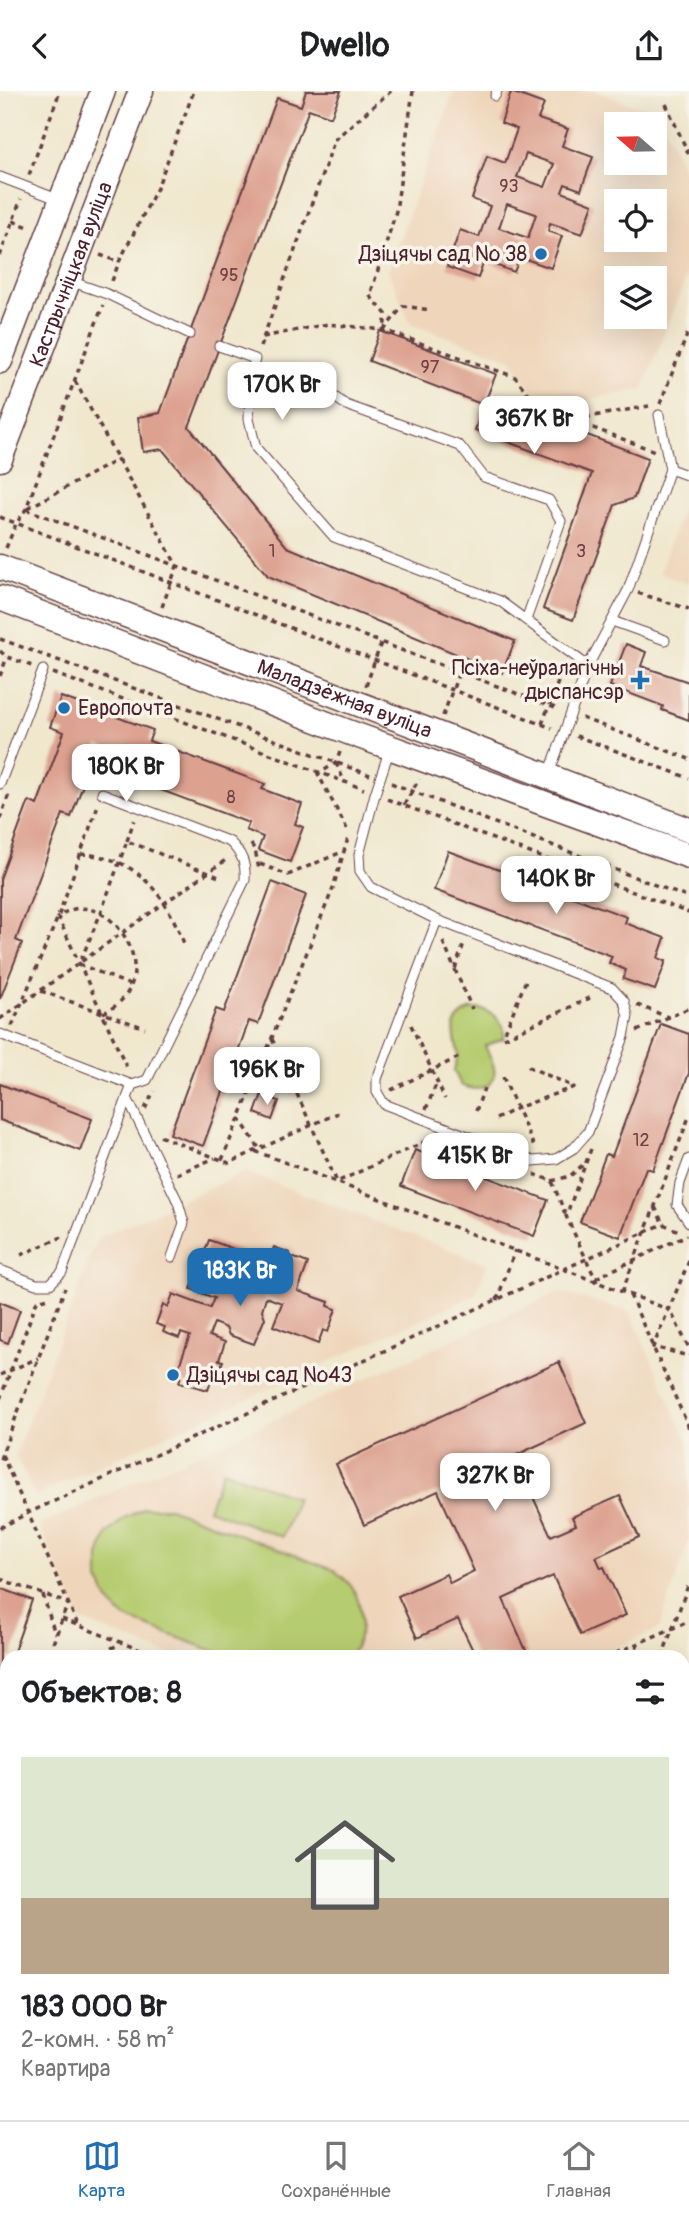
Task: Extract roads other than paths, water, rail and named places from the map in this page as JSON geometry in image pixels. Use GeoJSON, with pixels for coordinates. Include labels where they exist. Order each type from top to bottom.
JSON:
{"type":"FeatureCollection","features":[{"type":"Feature","properties":{"kind":"main road","name":"Кастрычніцкая вуліца"},"geometry":{"type":"LineString","coordinates":[[0,361],[103,91]]}},
{"type":"Feature","properties":{"kind":"main road","name":"Кастрычніцкая вуліца"},"geometry":{"type":"LineString","coordinates":[[0,459],[141,91]]}},
{"type":"Feature","properties":{"kind":"main road","name":"Маладзёжная вуліца"},"geometry":{"type":"LineString","coordinates":[[3,558],[689,830]]}},
{"type":"Feature","properties":{"kind":"main road","name":"Маладзёжная вуліца"},"geometry":{"type":"LineString","coordinates":[[0,597],[391,747],[689,856]]}},
{"type":"Feature","properties":{"kind":"lane"},"geometry":{"type":"LineString","coordinates":[[0,177],[61,201]]}},
{"type":"Feature","properties":{"kind":"lane"},"geometry":{"type":"LineString","coordinates":[[68,280],[107,294],[190,334]]}},
{"type":"Feature","properties":{"kind":"lane"},"geometry":{"type":"LineString","coordinates":[[219,346],[255,359],[251,374],[248,419],[256,448],[334,537],[500,601],[588,666]]}},
{"type":"Feature","properties":{"kind":"lane"},"geometry":{"type":"LineString","coordinates":[[251,374],[302,374],[346,405],[460,446],[484,477],[549,500],[561,521],[526,621]]}},
{"type":"Feature","properties":{"kind":"lane"},"geometry":{"type":"LineString","coordinates":[[549,776],[588,666],[628,590],[670,469],[659,415]]}},
{"type":"Feature","properties":{"kind":"lane"},"geometry":{"type":"LineString","coordinates":[[670,469],[689,476]]}},
{"type":"Feature","properties":{"kind":"lane"},"geometry":{"type":"LineString","coordinates":[[612,621],[665,640]]}},
{"type":"Feature","properties":{"kind":"lane"},"geometry":{"type":"LineString","coordinates":[[0,784],[43,670]]}},
{"type":"Feature","properties":{"kind":"lane"},"geometry":{"type":"LineString","coordinates":[[391,747],[359,855],[360,871],[370,887],[438,920],[612,988],[624,1001],[628,1016],[624,1037],[588,1132],[574,1148],[555,1159],[533,1161],[384,1104],[377,1092],[377,1079],[438,920]]}},
{"type":"Feature","properties":{"kind":"lane"},"geometry":{"type":"LineString","coordinates":[[0,1034],[132,1085],[147,1080],[246,880],[246,867],[241,853],[230,842],[102,793]]}},
{"type":"Feature","properties":{"kind":"lane"},"geometry":{"type":"LineString","coordinates":[[0,1270],[36,1285],[50,1284],[62,1272],[132,1085]]}},
{"type":"Feature","properties":{"kind":"lane"},"geometry":{"type":"LineString","coordinates":[[127,1098],[178,1202],[184,1223],[172,1257]]}},
{"type":"Feature","properties":{"kind":"lane"},"geometry":{"type":"LineString","coordinates":[[689,1159],[680,1183],[677,1205],[689,1222]]}},
{"type":"Feature","properties":{"kind":"place","name":"Дзіцячы сад № 38"},"geometry":{"type":"Point","coordinates":[541,254]}},
{"type":"Feature","properties":{"kind":"place","name":"Псіха-неўралагічны дыспансэр"},"geometry":{"type":"Point","coordinates":[640,680]}},
{"type":"Feature","properties":{"kind":"place","name":"Европочта"},"geometry":{"type":"Point","coordinates":[64,708]}},
{"type":"Feature","properties":{"kind":"place","name":"Дзіцячы сад №43"},"geometry":{"type":"Point","coordinates":[173,1375]}}]}
